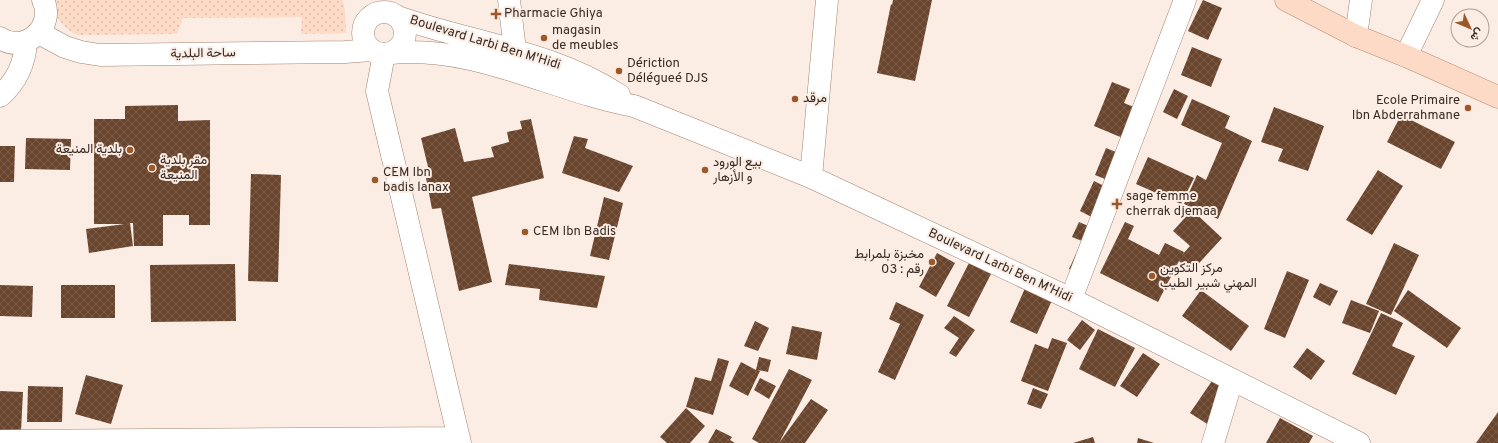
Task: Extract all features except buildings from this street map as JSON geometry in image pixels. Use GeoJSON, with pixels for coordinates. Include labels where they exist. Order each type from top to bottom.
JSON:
{"type":"FeatureCollection","features":[{"type":"Feature","properties":{"kind":"main road"},"geometry":{"type":"LineString","coordinates":[[1286,0],[1356,36],[1406,56],[1498,97]]}},
{"type":"Feature","properties":{"kind":"street"},"geometry":{"type":"LineString","coordinates":[[0,38],[12,43],[22,43],[32,37],[44,24],[46,15],[43,0]]}},
{"type":"Feature","properties":{"kind":"street"},"geometry":{"type":"LineString","coordinates":[[509,0],[513,61]]}},
{"type":"Feature","properties":{"kind":"street"},"geometry":{"type":"LineString","coordinates":[[810,177],[827,0]]}},
{"type":"Feature","properties":{"kind":"street"},"geometry":{"type":"LineString","coordinates":[[1071,299],[1185,0]]}},
{"type":"Feature","properties":{"kind":"street"},"geometry":{"type":"LineString","coordinates":[[1356,36],[1361,0]]}},
{"type":"Feature","properties":{"kind":"street"},"geometry":{"type":"LineString","coordinates":[[1406,56],[1433,0]]}},
{"type":"Feature","properties":{"kind":"street"},"geometry":{"type":"LineString","coordinates":[[385,9],[405,30],[405,37],[402,44],[397,49],[382,52],[366,45],[364,40],[364,26],[367,20],[385,9]]}},
{"type":"Feature","properties":{"kind":"street","name":"Boulevard Larbi Ben M'Hidi"},"geometry":{"type":"LineString","coordinates":[[385,9],[513,61]]}},
{"type":"Feature","properties":{"kind":"street"},"geometry":{"type":"LineString","coordinates":[[0,96],[13,83],[18,74],[32,37]]}},
{"type":"Feature","properties":{"kind":"street","name":"ساحة البلدية"},"geometry":{"type":"LineString","coordinates":[[32,37],[81,52],[100,55],[382,52]]}},
{"type":"Feature","properties":{"kind":"street","name":"Boulevard Larbi Ben M'Hidi"},"geometry":{"type":"LineString","coordinates":[[382,52],[416,51],[513,61],[547,60],[569,68],[613,90],[634,106],[810,177],[1071,299],[1359,443]]}},
{"type":"Feature","properties":{"kind":"street"},"geometry":{"type":"LineString","coordinates":[[0,441],[459,441],[377,91],[382,52]]}},
{"type":"Feature","properties":{"kind":"street"},"geometry":{"type":"LineString","coordinates":[[1213,443],[1232,380]]}},
{"type":"Feature","properties":{"kind":"shaded area"},"geometry":{"type":"Polygon","coordinates":[[[51,0],[343,0],[346,33],[301,34],[302,17],[183,18],[177,34],[78,35],[68,30],[60,21],[54,11],[51,0]]]}},
{"type":"Feature","properties":{"kind":"place","name":"Pharmacie Ghiya"},"geometry":{"type":"Point","coordinates":[496,14]}},
{"type":"Feature","properties":{"kind":"place","name":"magasin de meubles"},"geometry":{"type":"Point","coordinates":[544,38]}},
{"type":"Feature","properties":{"kind":"place","name":"Dériction Délégueé DJS"},"geometry":{"type":"Point","coordinates":[619,71]}},
{"type":"Feature","properties":{"kind":"place","name":"مرقد"},"geometry":{"type":"Point","coordinates":[795,99]}},
{"type":"Feature","properties":{"kind":"place","name":"Ecole Primaire Ibn Abderrahmane"},"geometry":{"type":"Point","coordinates":[1468,108]}},
{"type":"Feature","properties":{"kind":"place","name":"بلدية المنيعة"},"geometry":{"type":"Point","coordinates":[130,150]}},
{"type":"Feature","properties":{"kind":"place","name":"مقر بلدية المنيعة"},"geometry":{"type":"Point","coordinates":[152,168]}},
{"type":"Feature","properties":{"kind":"place","name":"بيع الورود و الأزهار"},"geometry":{"type":"Point","coordinates":[705,170]}},
{"type":"Feature","properties":{"kind":"place","name":"CEM Ibn badis lanax"},"geometry":{"type":"Point","coordinates":[375,180]}},
{"type":"Feature","properties":{"kind":"place","name":"sage femme cherrak djemaa"},"geometry":{"type":"Point","coordinates":[1117,204]}},
{"type":"Feature","properties":{"kind":"place","name":"CEM Ibn Badis"},"geometry":{"type":"Point","coordinates":[525,232]}},
{"type":"Feature","properties":{"kind":"place","name":"مخبزة بلمرابط رقم : 03"},"geometry":{"type":"Point","coordinates":[932,262]}},
{"type":"Feature","properties":{"kind":"place","name":"مركز التكوين المهني شبير الطيب"},"geometry":{"type":"Point","coordinates":[1152,276]}}]}
